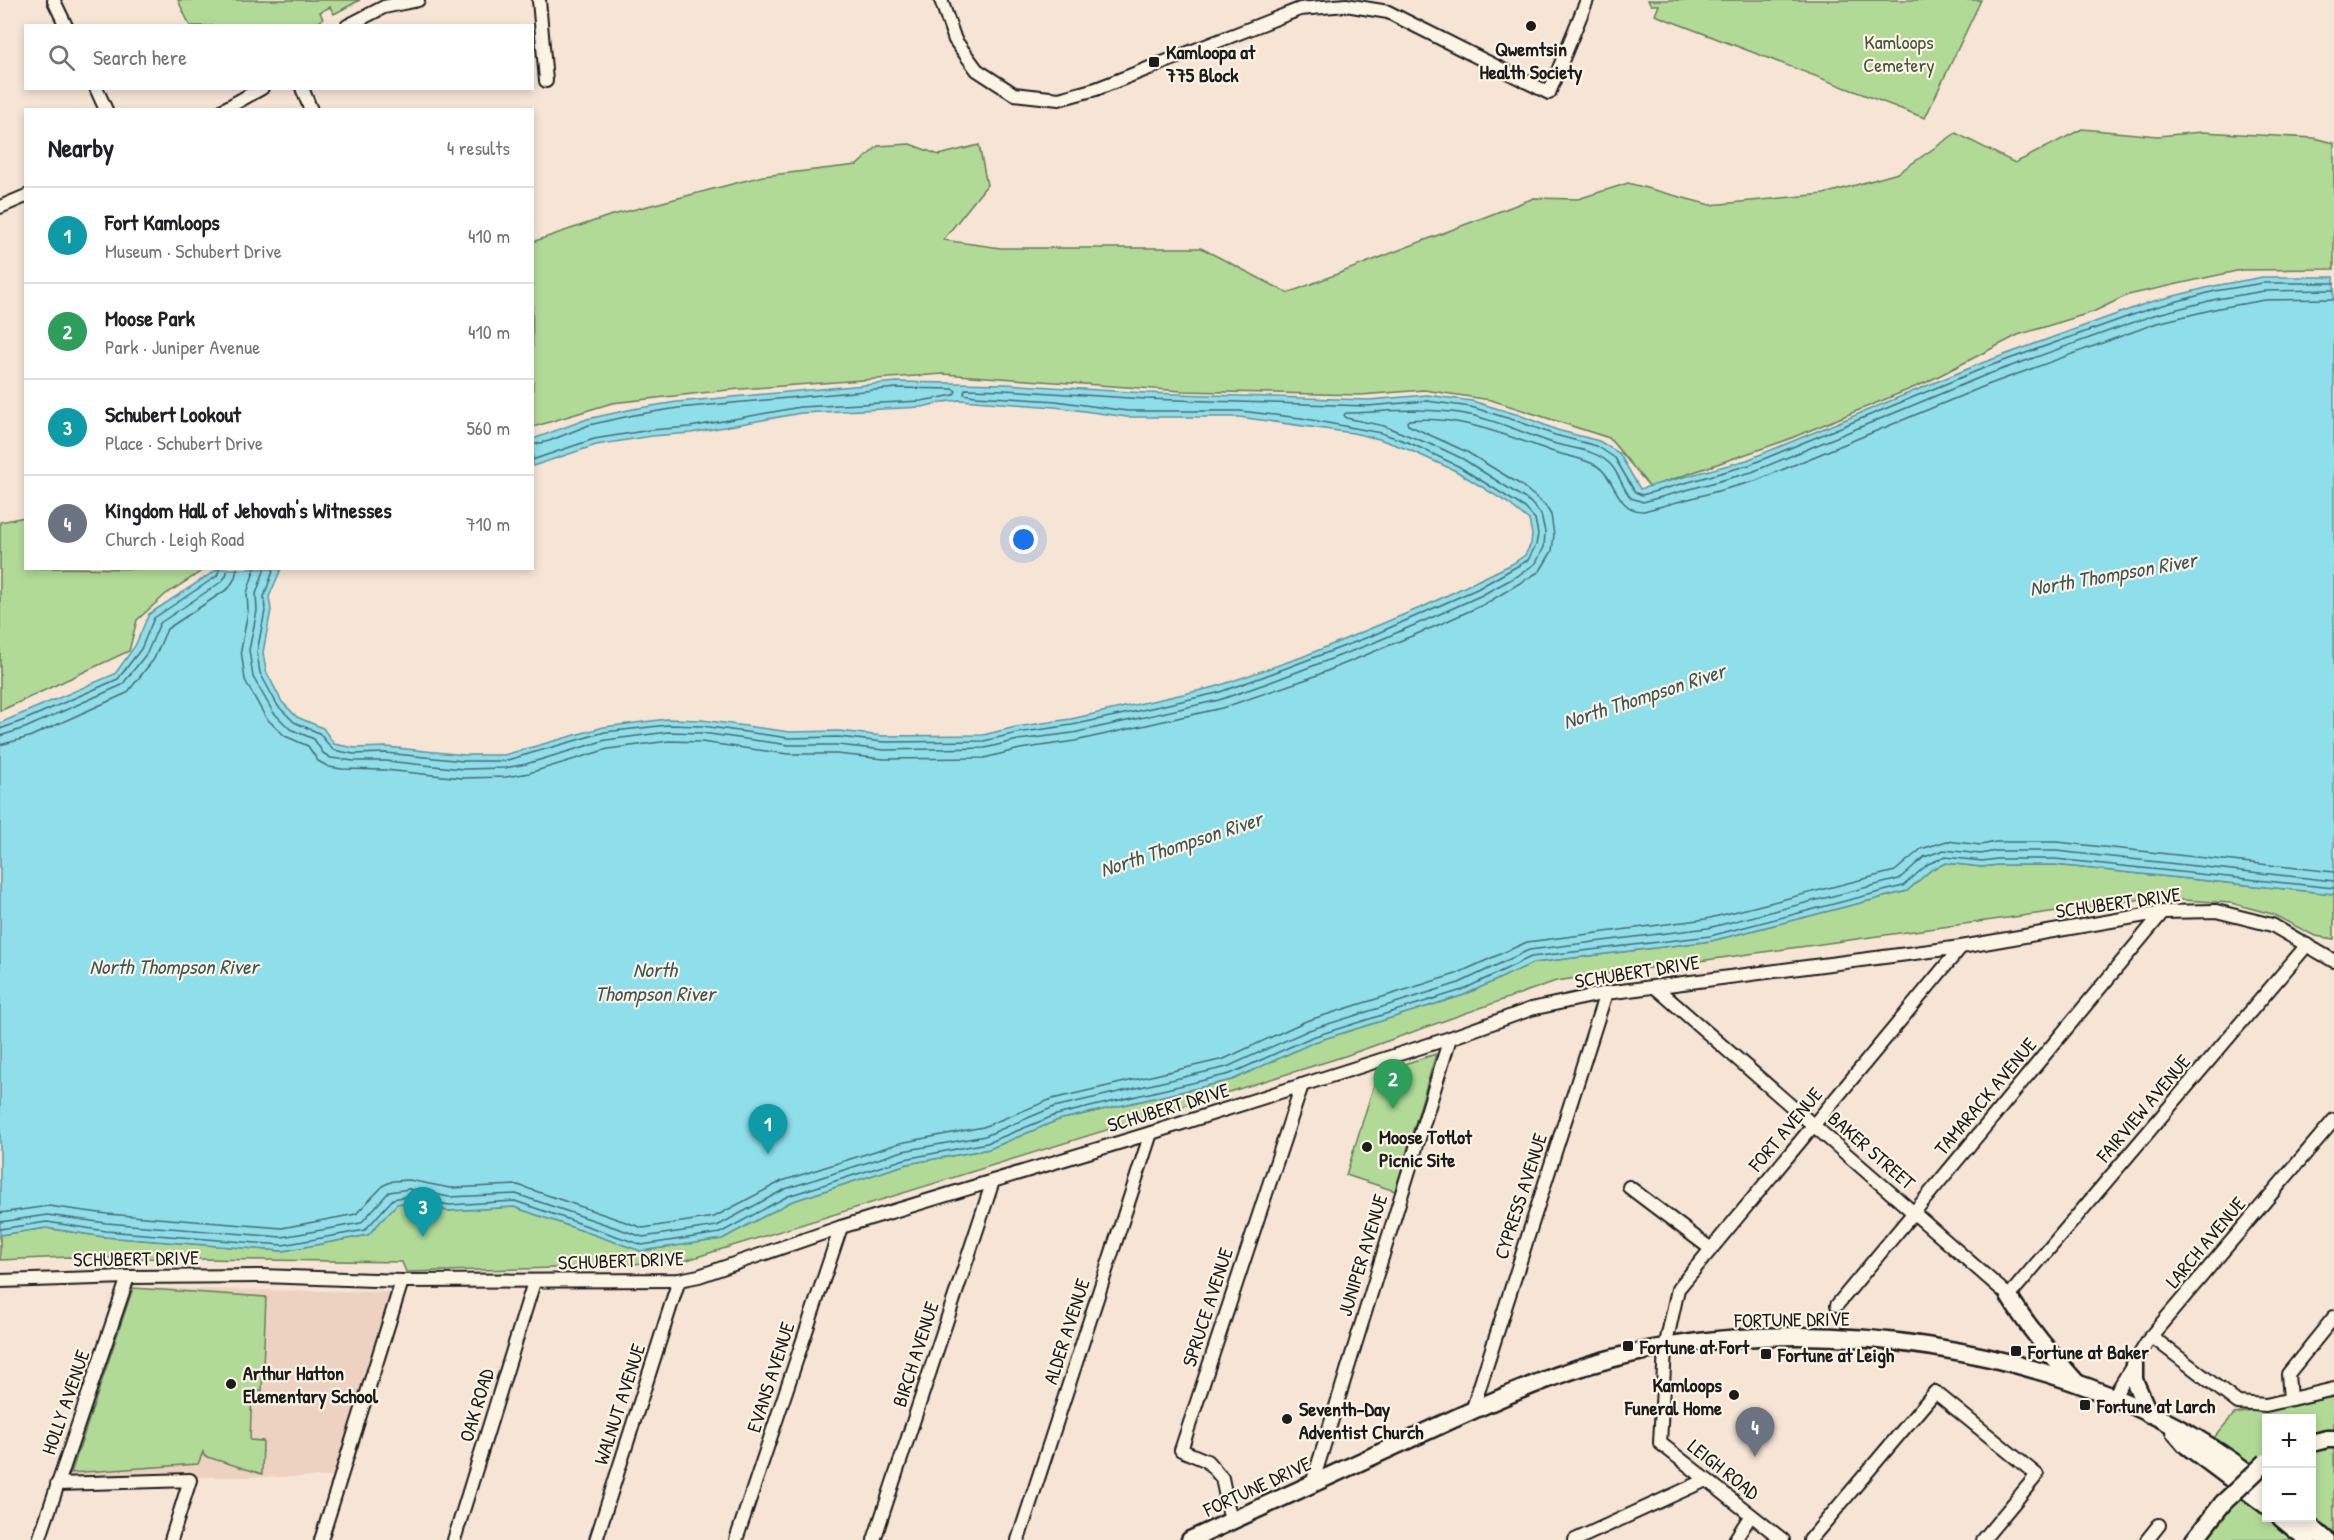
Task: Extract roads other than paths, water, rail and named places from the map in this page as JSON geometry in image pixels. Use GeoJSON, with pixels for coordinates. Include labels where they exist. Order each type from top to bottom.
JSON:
{"type":"FeatureCollection","features":[{"type":"Feature","properties":{"kind":"main road"},"geometry":{"type":"LineString","coordinates":[[2009,1296],[2042,1344],[2077,1383]]}},
{"type":"Feature","properties":{"kind":"main road","name":"FORTUNE DRIVE"},"geometry":{"type":"LineString","coordinates":[[1190,1540],[1472,1411],[1570,1371],[1665,1348],[1718,1341],[1847,1338],[1971,1353],[2114,1396],[2222,1452],[2262,1483]]}},
{"type":"Feature","properties":{"kind":"main road"},"geometry":{"type":"LineString","coordinates":[[2134,1364],[2134,1380],[2149,1414]]}},
{"type":"Feature","properties":{"kind":"main road","name":"FORTUNE DRIVE"},"geometry":{"type":"LineString","coordinates":[[2168,1423],[2186,1445],[2262,1502]]}},
{"type":"Feature","properties":{"kind":"main road"},"geometry":{"type":"LineString","coordinates":[[2316,1442],[2334,1439]]}},
{"type":"Feature","properties":{"kind":"main road"},"geometry":{"type":"LineString","coordinates":[[2194,1540],[2223,1503],[2262,1466]]}},
{"type":"Feature","properties":{"kind":"main road"},"geometry":{"type":"LineString","coordinates":[[2286,1522],[2308,1540]]}},
{"type":"Feature","properties":{"kind":"main road"},"geometry":{"type":"LineString","coordinates":[[2306,1522],[2326,1540]]}},
{"type":"Feature","properties":{"kind":"street"},"geometry":{"type":"LineString","coordinates":[[350,24],[384,7],[418,0]]}},
{"type":"Feature","properties":{"kind":"street"},"geometry":{"type":"LineString","coordinates":[[539,0],[546,81]]}},
{"type":"Feature","properties":{"kind":"street"},"geometry":{"type":"LineString","coordinates":[[941,0],[955,40],[977,70],[1014,94],[1059,99],[1096,89],[1300,9],[1346,5],[1388,12],[1549,93],[1587,0]]}},
{"type":"Feature","properties":{"kind":"street"},"geometry":{"type":"LineString","coordinates":[[54,1],[65,24]]}},
{"type":"Feature","properties":{"kind":"street"},"geometry":{"type":"LineString","coordinates":[[97,90],[105,108]]}},
{"type":"Feature","properties":{"kind":"street"},"geometry":{"type":"LineString","coordinates":[[227,108],[258,90]]}},
{"type":"Feature","properties":{"kind":"street"},"geometry":{"type":"LineString","coordinates":[[303,90],[310,108]]}},
{"type":"Feature","properties":{"kind":"street"},"geometry":{"type":"LineString","coordinates":[[0,207],[24,197]]}},
{"type":"Feature","properties":{"kind":"street","name":"SCHUBERT DRIVE"},"geometry":{"type":"LineString","coordinates":[[0,1281],[261,1276],[402,1281],[679,1280],[699,1276],[841,1227],[1151,1133],[1450,1038],[1531,1009],[1606,993],[1961,947],[2163,912],[2216,911],[2272,925],[2334,961]]}},
{"type":"Feature","properties":{"kind":"street","name":"TAMARACK AVENUE"},"geometry":{"type":"LineString","coordinates":[[1837,1305],[2163,912]]}},
{"type":"Feature","properties":{"kind":"street","name":"FAIRVIEW AVENUE"},"geometry":{"type":"LineString","coordinates":[[2009,1296],[2307,945]]}},
{"type":"Feature","properties":{"kind":"street","name":"FORT AVENUE"},"geometry":{"type":"LineString","coordinates":[[1665,1348],[1678,1288],[1961,947]]}},
{"type":"Feature","properties":{"kind":"street","name":"BAKER STREET"},"geometry":{"type":"LineString","coordinates":[[1655,987],[2009,1296]]}},
{"type":"Feature","properties":{"kind":"street","name":"CYPRESS AVENUE"},"geometry":{"type":"LineString","coordinates":[[1472,1411],[1606,993]]}},
{"type":"Feature","properties":{"kind":"street","name":"JUNIPER AVENUE"},"geometry":{"type":"LineString","coordinates":[[1312,1484],[1450,1038]]}},
{"type":"Feature","properties":{"kind":"street","name":"SPRUCE AVENUE"},"geometry":{"type":"LineString","coordinates":[[1228,1522],[1230,1517],[1222,1478],[1207,1461],[1180,1450],[1302,1085]]}},
{"type":"Feature","properties":{"kind":"street","name":"LARCH AVENUE"},"geometry":{"type":"LineString","coordinates":[[2114,1396],[2151,1336],[2334,1120]]}},
{"type":"Feature","properties":{"kind":"street","name":"ALDER AVENUE"},"geometry":{"type":"LineString","coordinates":[[1018,1540],[1151,1133]]}},
{"type":"Feature","properties":{"kind":"street","name":"BIRCH AVENUE"},"geometry":{"type":"LineString","coordinates":[[874,1540],[993,1181]]}},
{"type":"Feature","properties":{"kind":"street"},"geometry":{"type":"LineString","coordinates":[[1629,1187],[1711,1249]]}},
{"type":"Feature","properties":{"kind":"street","name":"EVANS AVENUE"},"geometry":{"type":"LineString","coordinates":[[736,1540],[841,1227]]}},
{"type":"Feature","properties":{"kind":"street","name":"HOLLY AVENUE"},"geometry":{"type":"LineString","coordinates":[[39,1540],[128,1277]]}},
{"type":"Feature","properties":{"kind":"street","name":"WALNUT AVENUE"},"geometry":{"type":"LineString","coordinates":[[596,1540],[679,1280]]}},
{"type":"Feature","properties":{"kind":"street"},"geometry":{"type":"LineString","coordinates":[[321,1540],[402,1281]]}},
{"type":"Feature","properties":{"kind":"street","name":"OAK ROAD"},"geometry":{"type":"LineString","coordinates":[[454,1540],[534,1282]]}},
{"type":"Feature","properties":{"kind":"street"},"geometry":{"type":"LineString","coordinates":[[2290,1399],[2288,1374],[2334,1317]]}},
{"type":"Feature","properties":{"kind":"street"},"geometry":{"type":"LineString","coordinates":[[2151,1336],[2238,1403],[2266,1405],[2334,1389]]}},
{"type":"Feature","properties":{"kind":"street","name":"LEIGH ROAD"},"geometry":{"type":"LineString","coordinates":[[1665,1348],[1660,1443],[1783,1540]]}},
{"type":"Feature","properties":{"kind":"street"},"geometry":{"type":"LineString","coordinates":[[1810,1540],[1935,1392],[2037,1475],[1983,1540]]}},
{"type":"Feature","properties":{"kind":"street"},"geometry":{"type":"LineString","coordinates":[[57,1484],[190,1480],[171,1540]]}},
{"type":"Feature","properties":{"kind":"street"},"geometry":{"type":"LineString","coordinates":[[1575,1540],[1707,1480]]}},
{"type":"Feature","properties":{"kind":"street"},"geometry":{"type":"LineString","coordinates":[[1736,1540],[1751,1515]]}},
{"type":"Feature","properties":{"kind":"street"},"geometry":{"type":"LineString","coordinates":[[2148,1540],[2159,1525]]}},
{"type":"Feature","properties":{"kind":"water","name":"North Thompson River"},"geometry":{"type":"Polygon","coordinates":[[[2263,277],[2334,277],[2334,894],[2055,865],[1982,867],[1946,863],[1932,869],[1907,891],[1711,941],[1533,963],[1464,995],[1314,1042],[1232,1080],[1058,1120],[989,1149],[907,1164],[790,1202],[722,1239],[641,1251],[514,1207],[448,1211],[408,1202],[397,1204],[368,1235],[283,1251],[105,1237],[46,1228],[0,1235],[0,723],[115,674],[135,646],[149,614],[216,570],[281,570],[269,597],[271,610],[263,652],[266,671],[282,702],[297,717],[323,728],[334,744],[355,748],[387,747],[464,755],[504,755],[604,727],[667,719],[702,720],[790,732],[839,731],[883,736],[983,735],[1016,727],[1071,719],[1215,687],[1302,657],[1427,605],[1512,564],[1525,555],[1531,544],[1532,534],[1529,520],[1508,503],[1456,471],[1379,439],[1353,433],[1239,417],[1127,417],[1055,407],[960,400],[922,407],[801,413],[691,433],[652,436],[596,445],[534,466],[534,439],[587,419],[677,402],[897,382],[1006,384],[1145,393],[1369,400],[1427,395],[1472,401],[1519,415],[1557,430],[1599,441],[1619,453],[1640,489],[1747,460],[1982,363],[2150,302],[2263,277]]]}},
{"type":"Feature","properties":{"kind":"place","name":"Qwemtsin Health Society"},"geometry":{"type":"Point","coordinates":[1531,26]}},
{"type":"Feature","properties":{"kind":"place","name":"Kamloopa at 775 Block"},"geometry":{"type":"Point","coordinates":[1154,62]}},
{"type":"Feature","properties":{"kind":"place","name":"Moose Park"},"geometry":{"type":"Point","coordinates":[1393,1109]}},
{"type":"Feature","properties":{"kind":"place","name":"Moose Totlot Picnic Site"},"geometry":{"type":"Point","coordinates":[1367,1147]}},
{"type":"Feature","properties":{"kind":"place","name":"Fort Kamloops"},"geometry":{"type":"Point","coordinates":[768,1154]}},
{"type":"Feature","properties":{"kind":"place","name":"Schubert Lookout"},"geometry":{"type":"Point","coordinates":[423,1237]}},
{"type":"Feature","properties":{"kind":"place","name":"Fortune at Fort"},"geometry":{"type":"Point","coordinates":[1628,1346]}},
{"type":"Feature","properties":{"kind":"place","name":"Fortune at Baker"},"geometry":{"type":"Point","coordinates":[2016,1351]}},
{"type":"Feature","properties":{"kind":"place","name":"Fortune at Leigh"},"geometry":{"type":"Point","coordinates":[1766,1354]}},
{"type":"Feature","properties":{"kind":"place","name":"Arthur Hatton Elementary School"},"geometry":{"type":"Point","coordinates":[231,1384]}},
{"type":"Feature","properties":{"kind":"place","name":"Kamloops Funeral Home"},"geometry":{"type":"Point","coordinates":[1734,1395]}},
{"type":"Feature","properties":{"kind":"place","name":"Fortune at Larch"},"geometry":{"type":"Point","coordinates":[2085,1405]}},
{"type":"Feature","properties":{"kind":"place","name":"Seventh-Day Adventist Church"},"geometry":{"type":"Point","coordinates":[1287,1419]}},
{"type":"Feature","properties":{"kind":"place","name":"Kingdom Hall of Jehovah's Witnesses"},"geometry":{"type":"Point","coordinates":[1755,1457]}},
{"type":"Feature","properties":{"kind":"park label","name":"Kamloops Cemetery"},"geometry":{"type":"Point","coordinates":[1899,52]}}]}
